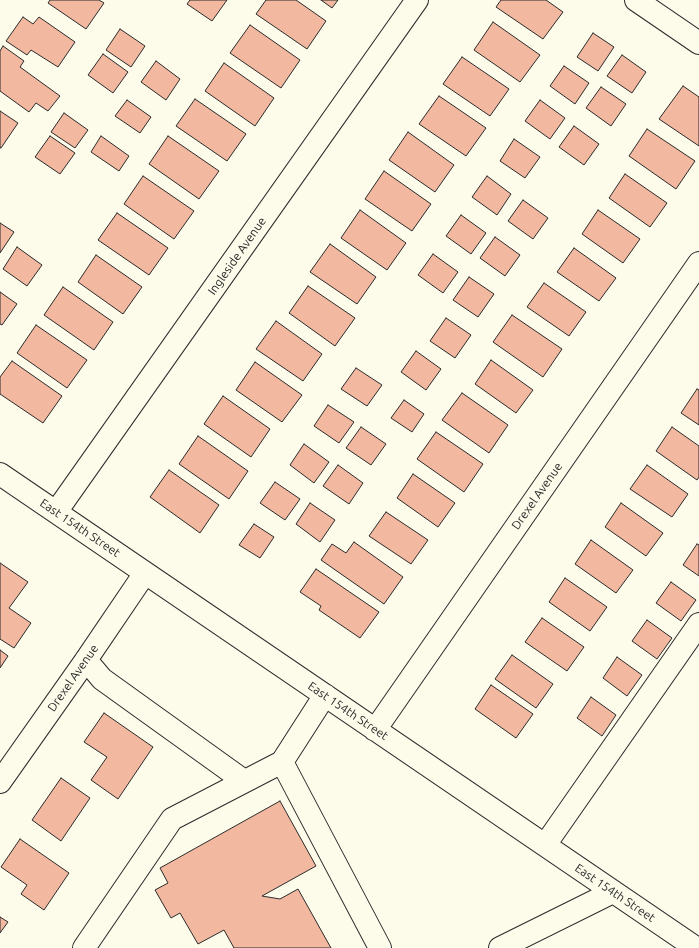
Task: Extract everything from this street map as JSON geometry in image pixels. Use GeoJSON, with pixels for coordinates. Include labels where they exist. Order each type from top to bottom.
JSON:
{"type":"FeatureCollection","features":[{"type":"Feature","properties":{"kind":"street","name":"Ingleside Avenue"},"geometry":{"type":"LineString","coordinates":[[56,512],[417,0]]}},
{"type":"Feature","properties":{"kind":"street"},"geometry":{"type":"LineString","coordinates":[[636,0],[699,43]]}},
{"type":"Feature","properties":{"kind":"street","name":"Drexel Avenue"},"geometry":{"type":"LineString","coordinates":[[375,730],[699,263]]}},
{"type":"Feature","properties":{"kind":"street","name":"East 154th Street"},"geometry":{"type":"LineString","coordinates":[[0,474],[696,948]]}},
{"type":"Feature","properties":{"kind":"street","name":"Drexel Avenue"},"geometry":{"type":"LineString","coordinates":[[0,782],[145,573]]}},
{"type":"Feature","properties":{"kind":"street"},"geometry":{"type":"LineString","coordinates":[[545,845],[699,624]]}},
{"type":"Feature","properties":{"kind":"street"},"geometry":{"type":"LineString","coordinates":[[86,660],[102,678],[244,781]]}},
{"type":"Feature","properties":{"kind":"street"},"geometry":{"type":"LineString","coordinates":[[84,948],[172,819],[282,762],[325,695]]}},
{"type":"Feature","properties":{"kind":"street"},"geometry":{"type":"LineString","coordinates":[[282,762],[380,948]]}},
{"type":"Feature","properties":{"kind":"street"},"geometry":{"type":"LineString","coordinates":[[500,948],[613,892]]}},
{"type":"Feature","properties":{"kind":"street"},"geometry":{"type":"LineString","coordinates":[[696,948],[699,943]]}},
{"type":"Feature","properties":{"kind":"building"},"geometry":{"type":"Polygon","coordinates":[[[50,0],[99,0],[104,3],[86,29],[48,3],[50,0]]]}},
{"type":"Feature","properties":{"kind":"building"},"geometry":{"type":"Polygon","coordinates":[[[190,0],[227,0],[212,21],[187,4],[190,0]]]}},
{"type":"Feature","properties":{"kind":"building"},"geometry":{"type":"Polygon","coordinates":[[[266,0],[296,0],[326,21],[307,49],[256,14],[266,0]]]}},
{"type":"Feature","properties":{"kind":"building"},"geometry":{"type":"Polygon","coordinates":[[[321,0],[338,0],[332,8],[321,0]]]}},
{"type":"Feature","properties":{"kind":"building"},"geometry":{"type":"Polygon","coordinates":[[[501,0],[546,0],[563,12],[543,39],[496,7],[501,0]]]}},
{"type":"Feature","properties":{"kind":"building"},"geometry":{"type":"Polygon","coordinates":[[[23,17],[33,24],[39,17],[75,42],[58,67],[31,50],[27,55],[6,41],[23,17]]]}},
{"type":"Feature","properties":{"kind":"building"},"geometry":{"type":"Polygon","coordinates":[[[493,22],[540,55],[520,82],[474,50],[493,22]]]}},
{"type":"Feature","properties":{"kind":"building"},"geometry":{"type":"Polygon","coordinates":[[[250,25],[300,60],[281,88],[230,53],[250,25]]]}},
{"type":"Feature","properties":{"kind":"building"},"geometry":{"type":"Polygon","coordinates":[[[120,29],[145,46],[131,67],[106,50],[120,29]]]}},
{"type":"Feature","properties":{"kind":"building"},"geometry":{"type":"Polygon","coordinates":[[[593,33],[614,47],[598,71],[577,57],[593,33]]]}},
{"type":"Feature","properties":{"kind":"building"},"geometry":{"type":"Polygon","coordinates":[[[3,46],[24,61],[20,67],[60,96],[48,111],[36,103],[29,112],[0,91],[0,51],[3,46]]]}},
{"type":"Feature","properties":{"kind":"building"},"geometry":{"type":"Polygon","coordinates":[[[103,54],[128,72],[113,93],[88,75],[103,54]]]}},
{"type":"Feature","properties":{"kind":"building"},"geometry":{"type":"Polygon","coordinates":[[[622,55],[646,72],[632,93],[607,76],[622,55]]]}},
{"type":"Feature","properties":{"kind":"building"},"geometry":{"type":"Polygon","coordinates":[[[462,57],[509,89],[490,116],[443,84],[462,57]]]}},
{"type":"Feature","properties":{"kind":"building"},"geometry":{"type":"Polygon","coordinates":[[[156,61],[180,79],[166,100],[141,82],[156,61]]]}},
{"type":"Feature","properties":{"kind":"building"},"geometry":{"type":"Polygon","coordinates":[[[224,63],[274,98],[255,126],[205,91],[224,63]]]}},
{"type":"Feature","properties":{"kind":"building"},"geometry":{"type":"Polygon","coordinates":[[[564,66],[589,83],[575,104],[550,86],[564,66]]]}},
{"type":"Feature","properties":{"kind":"building"},"geometry":{"type":"Polygon","coordinates":[[[683,86],[699,97],[699,146],[659,119],[683,86]]]}},
{"type":"Feature","properties":{"kind":"building"},"geometry":{"type":"Polygon","coordinates":[[[601,87],[626,104],[611,126],[586,108],[601,87]]]}},
{"type":"Feature","properties":{"kind":"building"},"geometry":{"type":"Polygon","coordinates":[[[439,96],[486,128],[466,156],[419,124],[439,96]]]}},
{"type":"Feature","properties":{"kind":"building"},"geometry":{"type":"Polygon","coordinates":[[[195,99],[246,134],[227,161],[176,126],[195,99]]]}},
{"type":"Feature","properties":{"kind":"building"},"geometry":{"type":"Polygon","coordinates":[[[127,100],[151,117],[140,133],[115,116],[127,100]]]}},
{"type":"Feature","properties":{"kind":"building"},"geometry":{"type":"Polygon","coordinates":[[[540,100],[565,118],[550,139],[525,121],[540,100]]]}},
{"type":"Feature","properties":{"kind":"building"},"geometry":{"type":"Polygon","coordinates":[[[0,111],[18,123],[1,148],[0,148],[0,111]]]}},
{"type":"Feature","properties":{"kind":"building"},"geometry":{"type":"Polygon","coordinates":[[[64,113],[88,130],[75,148],[51,132],[64,113]]]}},
{"type":"Feature","properties":{"kind":"building"},"geometry":{"type":"Polygon","coordinates":[[[574,126],[599,144],[584,165],[559,147],[574,126]]]}},
{"type":"Feature","properties":{"kind":"building"},"geometry":{"type":"Polygon","coordinates":[[[647,129],[695,161],[676,189],[629,156],[647,129]]]}},
{"type":"Feature","properties":{"kind":"building"},"geometry":{"type":"Polygon","coordinates":[[[408,132],[454,165],[435,192],[389,160],[408,132]]]}},
{"type":"Feature","properties":{"kind":"building"},"geometry":{"type":"Polygon","coordinates":[[[50,136],[75,153],[60,174],[35,157],[50,136]]]}},
{"type":"Feature","properties":{"kind":"building"},"geometry":{"type":"Polygon","coordinates":[[[101,136],[129,156],[119,171],[91,152],[101,136]]]}},
{"type":"Feature","properties":{"kind":"building"},"geometry":{"type":"Polygon","coordinates":[[[168,136],[219,171],[199,199],[149,164],[168,136]]]}},
{"type":"Feature","properties":{"kind":"building"},"geometry":{"type":"Polygon","coordinates":[[[514,139],[540,157],[525,178],[500,161],[514,139]]]}},
{"type":"Feature","properties":{"kind":"building"},"geometry":{"type":"Polygon","coordinates":[[[384,171],[431,204],[412,231],[365,199],[384,171]]]}},
{"type":"Feature","properties":{"kind":"building"},"geometry":{"type":"Polygon","coordinates":[[[625,174],[667,203],[650,227],[609,198],[625,174]]]}},
{"type":"Feature","properties":{"kind":"building"},"geometry":{"type":"Polygon","coordinates":[[[143,176],[194,211],[174,239],[124,204],[143,176]]]}},
{"type":"Feature","properties":{"kind":"building"},"geometry":{"type":"Polygon","coordinates":[[[487,176],[511,194],[497,215],[472,197],[487,176]]]}},
{"type":"Feature","properties":{"kind":"building"},"geometry":{"type":"Polygon","coordinates":[[[523,200],[548,218],[533,239],[508,221],[523,200]]]}},
{"type":"Feature","properties":{"kind":"building"},"geometry":{"type":"Polygon","coordinates":[[[360,210],[406,243],[387,270],[341,238],[360,210]]]}},
{"type":"Feature","properties":{"kind":"building"},"geometry":{"type":"Polygon","coordinates":[[[598,210],[640,239],[623,263],[582,234],[598,210]]]}},
{"type":"Feature","properties":{"kind":"building"},"geometry":{"type":"Polygon","coordinates":[[[117,213],[168,248],[149,275],[98,240],[117,213]]]}},
{"type":"Feature","properties":{"kind":"building"},"geometry":{"type":"Polygon","coordinates":[[[461,215],[486,233],[471,254],[446,236],[461,215]]]}},
{"type":"Feature","properties":{"kind":"building"},"geometry":{"type":"Polygon","coordinates":[[[0,223],[14,232],[0,253],[0,223]]]}},
{"type":"Feature","properties":{"kind":"building"},"geometry":{"type":"Polygon","coordinates":[[[495,237],[520,255],[505,276],[480,258],[495,237]]]}},
{"type":"Feature","properties":{"kind":"building"},"geometry":{"type":"Polygon","coordinates":[[[330,244],[376,277],[357,304],[310,272],[330,244]]]}},
{"type":"Feature","properties":{"kind":"building"},"geometry":{"type":"Polygon","coordinates":[[[17,247],[42,265],[27,286],[3,269],[17,247]]]}},
{"type":"Feature","properties":{"kind":"building"},"geometry":{"type":"Polygon","coordinates":[[[574,248],[616,278],[599,301],[557,272],[574,248]]]}},
{"type":"Feature","properties":{"kind":"building"},"geometry":{"type":"Polygon","coordinates":[[[433,254],[458,272],[443,293],[418,275],[433,254]]]}},
{"type":"Feature","properties":{"kind":"building"},"geometry":{"type":"Polygon","coordinates":[[[96,255],[142,287],[123,314],[78,282],[96,255]]]}},
{"type":"Feature","properties":{"kind":"building"},"geometry":{"type":"Polygon","coordinates":[[[469,277],[494,294],[478,317],[453,300],[469,277]]]}},
{"type":"Feature","properties":{"kind":"building"},"geometry":{"type":"Polygon","coordinates":[[[544,283],[586,312],[569,336],[527,307],[544,283]]]}},
{"type":"Feature","properties":{"kind":"building"},"geometry":{"type":"Polygon","coordinates":[[[308,286],[355,318],[335,346],[289,313],[308,286]]]}},
{"type":"Feature","properties":{"kind":"building"},"geometry":{"type":"Polygon","coordinates":[[[63,287],[113,322],[94,350],[44,315],[63,287]]]}},
{"type":"Feature","properties":{"kind":"building"},"geometry":{"type":"Polygon","coordinates":[[[0,292],[17,304],[2,325],[0,324],[0,292]]]}},
{"type":"Feature","properties":{"kind":"building"},"geometry":{"type":"Polygon","coordinates":[[[512,315],[562,349],[543,377],[493,342],[512,315]]]}},
{"type":"Feature","properties":{"kind":"building"},"geometry":{"type":"Polygon","coordinates":[[[446,318],[471,335],[455,358],[430,341],[446,318]]]}},
{"type":"Feature","properties":{"kind":"building"},"geometry":{"type":"Polygon","coordinates":[[[276,321],[322,354],[303,381],[256,349],[276,321]]]}},
{"type":"Feature","properties":{"kind":"building"},"geometry":{"type":"Polygon","coordinates":[[[36,325],[87,360],[67,388],[17,353],[36,325]]]}},
{"type":"Feature","properties":{"kind":"building"},"geometry":{"type":"Polygon","coordinates":[[[416,351],[441,369],[426,390],[401,372],[416,351]]]}},
{"type":"Feature","properties":{"kind":"building"},"geometry":{"type":"Polygon","coordinates":[[[491,360],[533,390],[516,413],[475,384],[491,360]]]}},
{"type":"Feature","properties":{"kind":"building"},"geometry":{"type":"Polygon","coordinates":[[[12,361],[62,396],[43,423],[0,394],[0,377],[12,361]]]}},
{"type":"Feature","properties":{"kind":"building"},"geometry":{"type":"Polygon","coordinates":[[[255,362],[302,395],[282,422],[236,390],[255,362]]]}},
{"type":"Feature","properties":{"kind":"building"},"geometry":{"type":"Polygon","coordinates":[[[356,368],[382,385],[367,406],[341,389],[356,368]]]}},
{"type":"Feature","properties":{"kind":"building"},"geometry":{"type":"Polygon","coordinates":[[[697,389],[699,390],[699,425],[681,413],[697,389]]]}},
{"type":"Feature","properties":{"kind":"building"},"geometry":{"type":"Polygon","coordinates":[[[462,393],[508,425],[489,453],[442,420],[462,393]]]}},
{"type":"Feature","properties":{"kind":"building"},"geometry":{"type":"Polygon","coordinates":[[[223,396],[270,429],[251,457],[204,424],[223,396]]]}},
{"type":"Feature","properties":{"kind":"building"},"geometry":{"type":"Polygon","coordinates":[[[404,400],[424,414],[412,432],[391,418],[404,400]]]}},
{"type":"Feature","properties":{"kind":"building"},"geometry":{"type":"Polygon","coordinates":[[[328,405],[354,422],[339,443],[314,426],[328,405]]]}},
{"type":"Feature","properties":{"kind":"building"},"geometry":{"type":"Polygon","coordinates":[[[361,427],[386,444],[371,465],[346,448],[361,427]]]}},
{"type":"Feature","properties":{"kind":"building"},"geometry":{"type":"Polygon","coordinates":[[[672,427],[699,446],[699,477],[697,480],[656,451],[672,427]]]}},
{"type":"Feature","properties":{"kind":"building"},"geometry":{"type":"Polygon","coordinates":[[[436,432],[483,464],[464,492],[417,459],[436,432]]]}},
{"type":"Feature","properties":{"kind":"building"},"geometry":{"type":"Polygon","coordinates":[[[198,436],[248,471],[229,499],[179,464],[198,436]]]}},
{"type":"Feature","properties":{"kind":"building"},"geometry":{"type":"Polygon","coordinates":[[[304,444],[329,462],[314,483],[290,465],[304,444]]]}},
{"type":"Feature","properties":{"kind":"building"},"geometry":{"type":"Polygon","coordinates":[[[338,465],[363,483],[349,504],[323,486],[338,465]]]}},
{"type":"Feature","properties":{"kind":"building"},"geometry":{"type":"Polygon","coordinates":[[[647,465],[688,494],[672,517],[630,489],[647,465]]]}},
{"type":"Feature","properties":{"kind":"building"},"geometry":{"type":"Polygon","coordinates":[[[169,470],[219,505],[200,533],[150,497],[169,470]]]}},
{"type":"Feature","properties":{"kind":"building"},"geometry":{"type":"Polygon","coordinates":[[[413,474],[455,503],[438,527],[397,498],[413,474]]]}},
{"type":"Feature","properties":{"kind":"building"},"geometry":{"type":"Polygon","coordinates":[[[275,482],[300,499],[285,520],[260,503],[275,482]]]}},
{"type":"Feature","properties":{"kind":"building"},"geometry":{"type":"Polygon","coordinates":[[[310,503],[335,520],[320,542],[296,524],[310,503]]]}},
{"type":"Feature","properties":{"kind":"building"},"geometry":{"type":"Polygon","coordinates":[[[621,503],[663,533],[646,556],[605,527],[621,503]]]}},
{"type":"Feature","properties":{"kind":"building"},"geometry":{"type":"Polygon","coordinates":[[[386,512],[428,540],[411,564],[369,536],[386,512]]]}},
{"type":"Feature","properties":{"kind":"building"},"geometry":{"type":"Polygon","coordinates":[[[254,524],[274,537],[260,558],[239,545],[254,524]]]}},
{"type":"Feature","properties":{"kind":"building"},"geometry":{"type":"Polygon","coordinates":[[[591,540],[633,570],[616,593],[575,564],[591,540]]]}},
{"type":"Feature","properties":{"kind":"building"},"geometry":{"type":"Polygon","coordinates":[[[354,542],[403,577],[384,604],[321,560],[332,544],[346,553],[354,542]]]}},
{"type":"Feature","properties":{"kind":"building"},"geometry":{"type":"Polygon","coordinates":[[[697,544],[699,545],[699,576],[683,565],[697,544]]]}},
{"type":"Feature","properties":{"kind":"building"},"geometry":{"type":"Polygon","coordinates":[[[0,563],[28,582],[9,608],[31,623],[14,648],[0,639],[0,563]]]}},
{"type":"Feature","properties":{"kind":"building"},"geometry":{"type":"Polygon","coordinates":[[[316,569],[379,612],[360,638],[319,610],[321,606],[300,592],[316,569]]]}},
{"type":"Feature","properties":{"kind":"building"},"geometry":{"type":"Polygon","coordinates":[[[565,578],[607,607],[590,631],[549,602],[565,578]]]}},
{"type":"Feature","properties":{"kind":"building"},"geometry":{"type":"Polygon","coordinates":[[[671,582],[696,600],[681,621],[656,603],[671,582]]]}},
{"type":"Feature","properties":{"kind":"building"},"geometry":{"type":"Polygon","coordinates":[[[542,618],[584,647],[567,671],[525,642],[542,618]]]}},
{"type":"Feature","properties":{"kind":"building"},"geometry":{"type":"Polygon","coordinates":[[[647,620],[672,638],[657,659],[632,641],[647,620]]]}},
{"type":"Feature","properties":{"kind":"building"},"geometry":{"type":"Polygon","coordinates":[[[0,650],[8,656],[0,668],[0,650]]]}},
{"type":"Feature","properties":{"kind":"building"},"geometry":{"type":"Polygon","coordinates":[[[512,655],[553,684],[536,708],[495,679],[512,655]]]}},
{"type":"Feature","properties":{"kind":"building"},"geometry":{"type":"Polygon","coordinates":[[[617,657],[642,675],[627,696],[603,678],[617,657]]]}},
{"type":"Feature","properties":{"kind":"building"},"geometry":{"type":"Polygon","coordinates":[[[491,685],[533,714],[516,738],[475,709],[491,685]]]}},
{"type":"Feature","properties":{"kind":"building"},"geometry":{"type":"Polygon","coordinates":[[[591,697],[616,715],[602,736],[577,718],[591,697]]]}},
{"type":"Feature","properties":{"kind":"building"},"geometry":{"type":"Polygon","coordinates":[[[104,713],[153,747],[118,799],[91,780],[107,757],[84,742],[104,713]]]}},
{"type":"Feature","properties":{"kind":"building"},"geometry":{"type":"Polygon","coordinates":[[[61,778],[90,798],[61,841],[32,820],[61,778]]]}},
{"type":"Feature","properties":{"kind":"building"},"geometry":{"type":"Polygon","coordinates":[[[280,801],[316,866],[262,896],[280,899],[298,889],[331,948],[234,948],[224,930],[198,944],[180,913],[171,918],[155,890],[168,883],[160,868],[280,801]]]}},
{"type":"Feature","properties":{"kind":"building"},"geometry":{"type":"Polygon","coordinates":[[[20,839],[69,873],[44,910],[21,894],[27,885],[1,867],[20,839]]]}},
{"type":"Feature","properties":{"kind":"building"},"geometry":{"type":"Polygon","coordinates":[[[0,917],[8,922],[0,933],[0,917]]]}}]}
